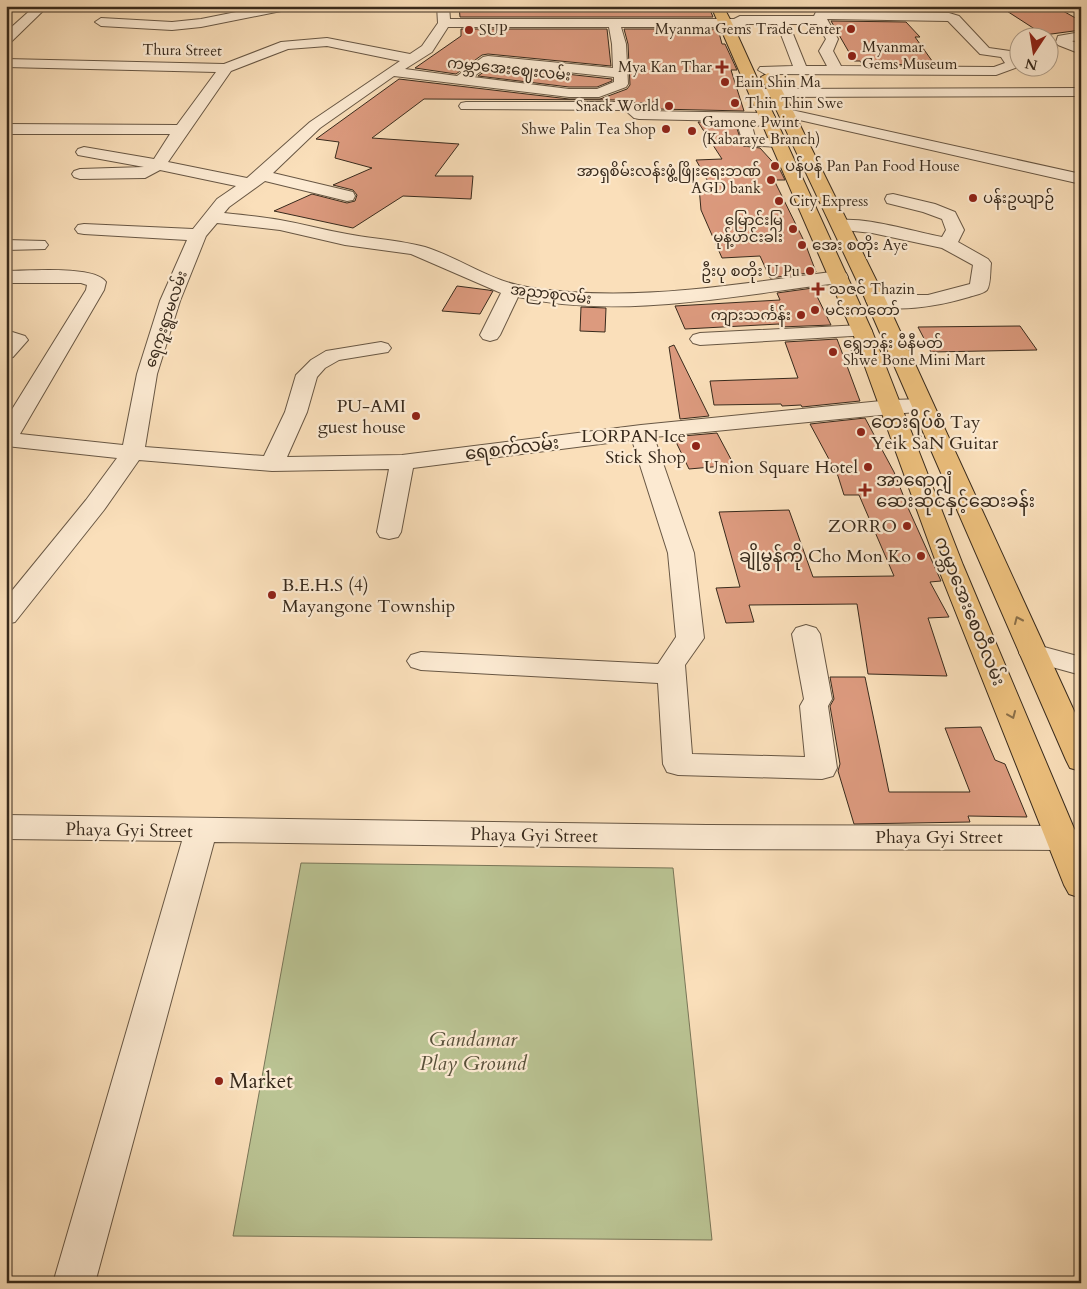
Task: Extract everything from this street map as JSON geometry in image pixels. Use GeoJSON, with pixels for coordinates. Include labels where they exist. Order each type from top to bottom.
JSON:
{"type":"FeatureCollection","features":[{"type":"Feature","properties":{"kind":"main road"},"geometry":{"type":"LineString","coordinates":[[731,16],[749,38]]}},
{"type":"Feature","properties":{"kind":"main road","name":"ကမ္ဘာအေးစေတီလမ်း"},"geometry":{"type":"LineString","coordinates":[[731,16],[779,123],[862,331],[950,565],[1081,885]]}},
{"type":"Feature","properties":{"kind":"main road","name":"ကမ္ဘာအေးစေတီလမ်း"},"geometry":{"type":"LineString","coordinates":[[757,54],[765,70],[766,92]]}},
{"type":"Feature","properties":{"kind":"main road","name":"ကမ္ဘာအေးစေတီလမ်း"},"geometry":{"type":"LineString","coordinates":[[779,123],[841,225],[1081,760]]}},
{"type":"Feature","properties":{"kind":"main road"},"geometry":{"type":"LineString","coordinates":[[950,565],[994,565]]}},
{"type":"Feature","properties":{"kind":"main road"},"geometry":{"type":"LineString","coordinates":[[983,647],[1031,650]]}},
{"type":"Feature","properties":{"kind":"street"},"geometry":{"type":"LineString","coordinates":[[6,39],[42,6]]}},
{"type":"Feature","properties":{"kind":"street"},"geometry":{"type":"LineString","coordinates":[[117,9],[101,22],[172,26],[201,23],[286,6]]}},
{"type":"Feature","properties":{"kind":"street"},"geometry":{"type":"LineString","coordinates":[[444,15],[614,23],[731,16],[822,20]]}},
{"type":"Feature","properties":{"kind":"street","name":"ရေကူးရွာမလမ်း"},"geometry":{"type":"LineString","coordinates":[[7,613],[95,505],[134,453],[147,374],[153,362],[170,301],[198,235],[223,203],[256,180],[315,125],[427,48],[444,15]]}},
{"type":"Feature","properties":{"kind":"street"},"geometry":{"type":"LineString","coordinates":[[765,70],[996,71],[1013,64],[1005,54],[985,52],[955,18],[949,17],[820,15],[832,39]]}},
{"type":"Feature","properties":{"kind":"street"},"geometry":{"type":"LineString","coordinates":[[781,19],[801,70]]}},
{"type":"Feature","properties":{"kind":"street"},"geometry":{"type":"LineString","coordinates":[[460,80],[488,60],[621,79],[619,44],[614,23]]}},
{"type":"Feature","properties":{"kind":"street"},"geometry":{"type":"LineString","coordinates":[[1060,39],[1081,36]]}},
{"type":"Feature","properties":{"kind":"street"},"geometry":{"type":"LineString","coordinates":[[971,38],[990,38]]}},
{"type":"Feature","properties":{"kind":"street"},"geometry":{"type":"LineString","coordinates":[[789,40],[832,39]]}},
{"type":"Feature","properties":{"kind":"street"},"geometry":{"type":"LineString","coordinates":[[832,39],[826,51],[836,70]]}},
{"type":"Feature","properties":{"kind":"street"},"geometry":{"type":"LineString","coordinates":[[1060,41],[1081,50]]}},
{"type":"Feature","properties":{"kind":"street","name":"Thura Street"},"geometry":{"type":"LineString","coordinates":[[6,63],[226,68],[286,45],[315,42],[327,42],[412,59]]}},
{"type":"Feature","properties":{"kind":"street"},"geometry":{"type":"LineString","coordinates":[[80,174],[145,173],[158,165],[226,68]]}},
{"type":"Feature","properties":{"kind":"street","name":"ကမ္ဘာအေးဈေးလမ်း"},"geometry":{"type":"LineString","coordinates":[[392,72],[569,93],[598,93],[621,79]]}},
{"type":"Feature","properties":{"kind":"street"},"geometry":{"type":"LineString","coordinates":[[766,92],[1081,92]]}},
{"type":"Feature","properties":{"kind":"street"},"geometry":{"type":"LineString","coordinates":[[466,106],[629,106],[639,115],[779,123],[1081,179]]}},
{"type":"Feature","properties":{"kind":"street"},"geometry":{"type":"LineString","coordinates":[[6,129],[181,130]]}},
{"type":"Feature","properties":{"kind":"street"},"geometry":{"type":"LineString","coordinates":[[84,152],[347,196]]}},
{"type":"Feature","properties":{"kind":"street"},"geometry":{"type":"LineString","coordinates":[[893,199],[929,208],[949,216],[955,230],[948,244]]}},
{"type":"Feature","properties":{"kind":"street","name":"အညာစုလမ်း"},"geometry":{"type":"LineString","coordinates":[[212,217],[280,226],[417,251],[442,260],[498,287],[582,300],[616,300],[702,293],[839,277]]}},
{"type":"Feature","properties":{"kind":"street"},"geometry":{"type":"LineString","coordinates":[[841,225],[872,228],[948,244],[982,262],[979,287],[951,297],[918,303],[876,302]]}},
{"type":"Feature","properties":{"kind":"street"},"geometry":{"type":"LineString","coordinates":[[84,229],[198,235]]}},
{"type":"Feature","properties":{"kind":"street"},"geometry":{"type":"LineString","coordinates":[[6,245],[39,245]]}},
{"type":"Feature","properties":{"kind":"street"},"geometry":{"type":"LineString","coordinates":[[6,277],[83,277],[97,282],[95,290],[6,439]]}},
{"type":"Feature","properties":{"kind":"street"},"geometry":{"type":"LineString","coordinates":[[490,335],[512,290]]}},
{"type":"Feature","properties":{"kind":"street"},"geometry":{"type":"LineString","coordinates":[[700,339],[862,331]]}},
{"type":"Feature","properties":{"kind":"street"},"geometry":{"type":"LineString","coordinates":[[6,336],[18,340],[6,353]]}},
{"type":"Feature","properties":{"kind":"street"},"geometry":{"type":"LineString","coordinates":[[272,464],[296,412],[307,375],[318,364],[333,355],[381,348]]}},
{"type":"Feature","properties":{"kind":"street","name":"ရေစက်လမ်း"},"geometry":{"type":"LineString","coordinates":[[6,439],[134,453],[272,464],[402,462],[641,432],[891,407],[923,406]]}},
{"type":"Feature","properties":{"kind":"street"},"geometry":{"type":"LineString","coordinates":[[641,432],[680,553],[690,638],[670,664],[678,764],[822,768],[814,706],[818,699],[806,634]]}},
{"type":"Feature","properties":{"kind":"street"},"geometry":{"type":"LineString","coordinates":[[389,532],[402,462]]}},
{"type":"Feature","properties":{"kind":"street"},"geometry":{"type":"LineString","coordinates":[[1031,650],[1081,666]]}},
{"type":"Feature","properties":{"kind":"street"},"geometry":{"type":"LineString","coordinates":[[421,661],[671,674]]}},
{"type":"Feature","properties":{"kind":"street","name":"Phaya Gyi Street"},"geometry":{"type":"LineString","coordinates":[[6,827],[697,837],[1063,838]]}},
{"type":"Feature","properties":{"kind":"street"},"geometry":{"type":"LineString","coordinates":[[74,1283],[201,831]]}},
{"type":"Feature","properties":{"kind":"green space","name":"Gandamar Play Ground"},"geometry":{"type":"Polygon","coordinates":[[[301,863],[673,868],[712,1240],[233,1236],[301,863]]]}},
{"type":"Feature","properties":{"kind":"building"},"geometry":{"type":"Polygon","coordinates":[[[459,6],[495,6],[495,9],[548,11],[702,6],[709,7],[713,17],[460,17],[459,6]]]}},
{"type":"Feature","properties":{"kind":"building"},"geometry":{"type":"Polygon","coordinates":[[[823,6],[892,6],[896,10],[824,9],[823,6]]]}},
{"type":"Feature","properties":{"kind":"building"},"geometry":{"type":"Polygon","coordinates":[[[999,6],[1054,6],[1081,21],[1081,30],[1060,33],[1060,28],[1033,28],[999,6]]]}},
{"type":"Feature","properties":{"kind":"building"},"geometry":{"type":"Polygon","coordinates":[[[831,21],[906,22],[920,37],[915,37],[935,65],[862,64],[860,61],[854,61],[831,21]]]}},
{"type":"Feature","properties":{"kind":"building"},"geometry":{"type":"Polygon","coordinates":[[[461,29],[607,29],[611,66],[488,54],[482,55],[456,74],[415,68],[461,36],[461,29]]]}},
{"type":"Feature","properties":{"kind":"building"},"geometry":{"type":"Polygon","coordinates":[[[624,29],[718,29],[722,44],[725,44],[737,70],[731,70],[744,111],[658,109],[657,102],[636,103],[629,100],[424,99],[372,138],[459,144],[435,176],[473,176],[471,199],[403,196],[353,228],[274,211],[312,194],[347,203],[355,201],[357,195],[353,190],[333,185],[372,168],[335,158],[339,142],[316,139],[399,79],[569,99],[600,99],[627,89],[630,85],[628,44],[624,29]]]}},
{"type":"Feature","properties":{"kind":"building"},"geometry":{"type":"Polygon","coordinates":[[[492,66],[612,79],[612,81],[597,87],[569,87],[478,76],[492,66]]]}},
{"type":"Feature","properties":{"kind":"building"},"geometry":{"type":"Polygon","coordinates":[[[698,122],[735,123],[743,146],[760,148],[780,170],[785,180],[774,180],[805,243],[816,272],[770,278],[760,256],[722,258],[701,210],[699,187],[711,187],[696,160],[722,159],[698,122]]]}},
{"type":"Feature","properties":{"kind":"building"},"geometry":{"type":"Polygon","coordinates":[[[457,286],[493,291],[480,314],[442,311],[457,286]]]}},
{"type":"Feature","properties":{"kind":"building"},"geometry":{"type":"Polygon","coordinates":[[[813,288],[831,325],[780,327],[779,324],[685,329],[675,306],[780,300],[777,293],[813,288]]]}},
{"type":"Feature","properties":{"kind":"building"},"geometry":{"type":"Polygon","coordinates":[[[581,307],[606,308],[605,332],[580,331],[581,307]]]}},
{"type":"Feature","properties":{"kind":"building"},"geometry":{"type":"Polygon","coordinates":[[[1020,326],[1037,350],[931,352],[918,327],[1020,326]]]}},
{"type":"Feature","properties":{"kind":"building"},"geometry":{"type":"Polygon","coordinates":[[[837,339],[860,401],[802,407],[801,405],[782,406],[781,404],[714,405],[710,381],[798,378],[785,342],[837,339]]]}},
{"type":"Feature","properties":{"kind":"building"},"geometry":{"type":"Polygon","coordinates":[[[674,345],[709,416],[680,419],[669,347],[674,345]]]}},
{"type":"Feature","properties":{"kind":"building"},"geometry":{"type":"Polygon","coordinates":[[[865,418],[894,472],[941,581],[930,582],[949,617],[928,618],[947,676],[868,674],[857,604],[749,605],[754,622],[726,623],[716,588],[740,587],[719,512],[789,510],[813,577],[894,576],[859,495],[844,495],[838,476],[810,424],[865,418]]]}},
{"type":"Feature","properties":{"kind":"building"},"geometry":{"type":"Polygon","coordinates":[[[717,433],[734,465],[689,469],[676,442],[684,441],[683,436],[717,433]]]}},
{"type":"Feature","properties":{"kind":"building"},"geometry":{"type":"Polygon","coordinates":[[[830,677],[865,677],[889,792],[970,792],[945,728],[981,727],[995,760],[1005,764],[1027,817],[968,816],[970,822],[854,824],[838,771],[840,764],[830,706],[834,699],[830,677]]]}},
{"type":"Feature","properties":{"kind":"place","name":"Myanma Gems Trade Center"},"geometry":{"type":"Point","coordinates":[851,29]}},
{"type":"Feature","properties":{"kind":"place","name":"SUP"},"geometry":{"type":"Point","coordinates":[469,30]}},
{"type":"Feature","properties":{"kind":"place","name":"Myanmar Gems Museum"},"geometry":{"type":"Point","coordinates":[852,56]}},
{"type":"Feature","properties":{"kind":"place","name":"Mya Kan Thar"},"geometry":{"type":"Point","coordinates":[722,67]}},
{"type":"Feature","properties":{"kind":"place","name":"Eain Shin Ma"},"geometry":{"type":"Point","coordinates":[725,82]}},
{"type":"Feature","properties":{"kind":"place","name":"Thin Thin Swe"},"geometry":{"type":"Point","coordinates":[735,103]}},
{"type":"Feature","properties":{"kind":"place","name":"Snack World"},"geometry":{"type":"Point","coordinates":[669,106]}},
{"type":"Feature","properties":{"kind":"place","name":"Shwe Palin Tea Shop"},"geometry":{"type":"Point","coordinates":[666,129]}},
{"type":"Feature","properties":{"kind":"place","name":"Gamone Pwint (Kabaraye Branch)"},"geometry":{"type":"Point","coordinates":[692,131]}},
{"type":"Feature","properties":{"kind":"place","name":"ပန်ပန် Pan Pan Food House"},"geometry":{"type":"Point","coordinates":[775,166]}},
{"type":"Feature","properties":{"kind":"place","name":"အာရှစိမ်းလန်းဖွံ့ဖြိုးရေးဘဏ် AGD bank"},"geometry":{"type":"Point","coordinates":[771,180]}},
{"type":"Feature","properties":{"kind":"place","name":"ပန်းဥယျာဉ်"},"geometry":{"type":"Point","coordinates":[973,198]}},
{"type":"Feature","properties":{"kind":"place","name":"City Express"},"geometry":{"type":"Point","coordinates":[779,201]}},
{"type":"Feature","properties":{"kind":"place","name":"မြောင်းမြ မုန့်ဟင်းခါး"},"geometry":{"type":"Point","coordinates":[793,229]}},
{"type":"Feature","properties":{"kind":"place","name":"အေး စတိုး Aye"},"geometry":{"type":"Point","coordinates":[802,245]}},
{"type":"Feature","properties":{"kind":"place","name":"ဦးပု စတိုး U Pu"},"geometry":{"type":"Point","coordinates":[810,271]}},
{"type":"Feature","properties":{"kind":"place","name":"သဇင် Thazin"},"geometry":{"type":"Point","coordinates":[818,289]}},
{"type":"Feature","properties":{"kind":"place","name":"မင်းကတော်"},"geometry":{"type":"Point","coordinates":[815,310]}},
{"type":"Feature","properties":{"kind":"place","name":"ကျားသင်္ကန်း"},"geometry":{"type":"Point","coordinates":[801,315]}},
{"type":"Feature","properties":{"kind":"place","name":"ရွှေဘုန်း မီနီမတ် Shwe Bone Mini Mart"},"geometry":{"type":"Point","coordinates":[833,352]}},
{"type":"Feature","properties":{"kind":"place","name":"PU-AMI guest house"},"geometry":{"type":"Point","coordinates":[416,416]}},
{"type":"Feature","properties":{"kind":"place","name":"တေးရိပ်စံ Tay Yeik SaN Guitar"},"geometry":{"type":"Point","coordinates":[861,432]}},
{"type":"Feature","properties":{"kind":"place","name":"LORPAN Ice Stick Shop"},"geometry":{"type":"Point","coordinates":[696,446]}},
{"type":"Feature","properties":{"kind":"place","name":"Union Square Hotel"},"geometry":{"type":"Point","coordinates":[868,467]}},
{"type":"Feature","properties":{"kind":"place","name":"အာရောဂျံ ဆေးဆိုင်နှင့်ဆေးခန်း"},"geometry":{"type":"Point","coordinates":[865,490]}},
{"type":"Feature","properties":{"kind":"place","name":"ZORRO"},"geometry":{"type":"Point","coordinates":[907,526]}},
{"type":"Feature","properties":{"kind":"place","name":"ချိုမွန်ကို Cho Mon Ko"},"geometry":{"type":"Point","coordinates":[921,556]}},
{"type":"Feature","properties":{"kind":"place","name":"B.E.H.S (4) Mayangone Township"},"geometry":{"type":"Point","coordinates":[272,595]}},
{"type":"Feature","properties":{"kind":"place","name":"Market"},"geometry":{"type":"Point","coordinates":[219,1081]}}]}
